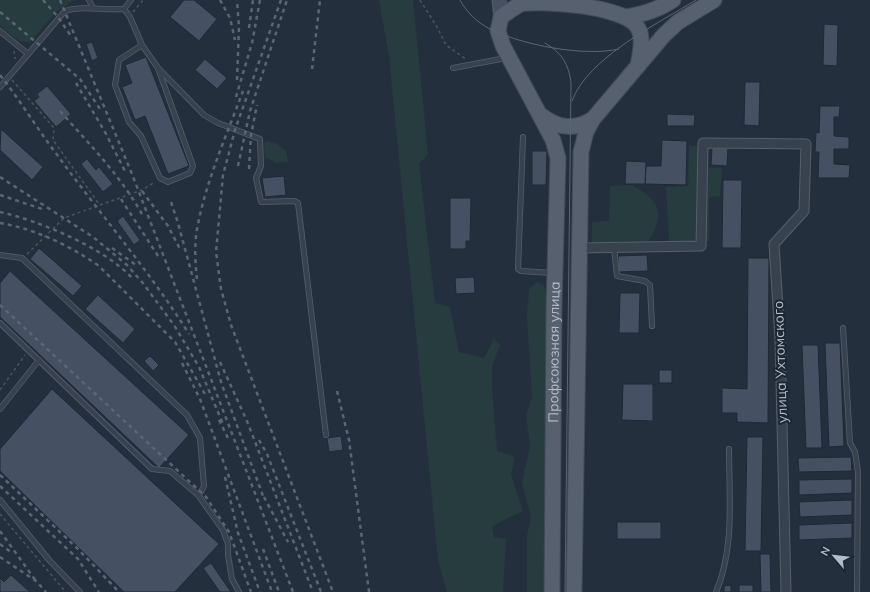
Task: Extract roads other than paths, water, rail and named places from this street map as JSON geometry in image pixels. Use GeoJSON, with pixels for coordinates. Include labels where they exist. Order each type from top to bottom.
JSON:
{"type":"FeatureCollection","features":[{"type":"Feature","properties":{"kind":"main road"},"geometry":{"type":"LineString","coordinates":[[499,0],[501,17],[498,31],[510,58],[542,116],[550,123],[569,127],[581,126],[593,119],[664,35],[678,22],[714,0]]}},
{"type":"Feature","properties":{"kind":"main road"},"geometry":{"type":"LineString","coordinates":[[626,17],[645,14],[660,8],[672,0]]}},
{"type":"Feature","properties":{"kind":"main road"},"geometry":{"type":"LineString","coordinates":[[501,17],[522,4],[560,1],[606,10],[626,17],[636,25],[640,32],[641,42],[638,66]]}},
{"type":"Feature","properties":{"kind":"main road","name":"Профсоюзная улица"},"geometry":{"type":"LineString","coordinates":[[542,116],[553,140],[558,158],[555,274],[552,592]]}},
{"type":"Feature","properties":{"kind":"main road","name":"Профсоюзная улица"},"geometry":{"type":"LineString","coordinates":[[574,592],[581,152],[586,132],[593,119]]}},
{"type":"Feature","properties":{"kind":"street","name":"улица Ухтомского"},"geometry":{"type":"LineString","coordinates":[[614,248],[701,246],[703,143],[806,144],[804,211],[774,244],[780,339],[786,592]]}},
{"type":"Feature","properties":{"kind":"street"},"geometry":{"type":"LineString","coordinates":[[580,248],[614,248]]}},
{"type":"Feature","properties":{"kind":"lane"},"geometry":{"type":"LineString","coordinates":[[89,0],[94,8]]}},
{"type":"Feature","properties":{"kind":"lane"},"geometry":{"type":"LineString","coordinates":[[0,87],[65,11],[77,7],[109,10],[124,9],[131,0]]}},
{"type":"Feature","properties":{"kind":"lane"},"geometry":{"type":"LineString","coordinates":[[124,9],[130,17],[142,45],[158,68],[204,115],[218,123],[259,138],[261,166],[256,178],[261,202],[294,201],[298,203],[326,434]]}},
{"type":"Feature","properties":{"kind":"lane"},"geometry":{"type":"LineString","coordinates":[[0,31],[28,54]]}},
{"type":"Feature","properties":{"kind":"lane"},"geometry":{"type":"LineString","coordinates":[[142,45],[119,60],[115,85],[129,122],[141,136],[160,178],[168,182],[190,173],[193,168],[158,68]]}},
{"type":"Feature","properties":{"kind":"lane"},"geometry":{"type":"LineString","coordinates":[[453,68],[510,58]]}},
{"type":"Feature","properties":{"kind":"lane"},"geometry":{"type":"LineString","coordinates":[[523,137],[518,269],[521,271],[555,274]]}},
{"type":"Feature","properties":{"kind":"lane"},"geometry":{"type":"LineString","coordinates":[[614,248],[617,276],[645,281],[650,285],[652,326]]}},
{"type":"Feature","properties":{"kind":"lane"},"geometry":{"type":"LineString","coordinates":[[0,255],[22,258],[187,415],[200,438],[204,486],[198,495]]}},
{"type":"Feature","properties":{"kind":"lane"},"geometry":{"type":"LineString","coordinates":[[0,323],[152,469],[170,470],[198,495],[223,530],[228,544],[228,555],[232,578],[239,592]]}},
{"type":"Feature","properties":{"kind":"lane"},"geometry":{"type":"LineString","coordinates":[[843,328],[850,443],[855,452],[858,472],[857,592]]}},
{"type":"Feature","properties":{"kind":"lane"},"geometry":{"type":"LineString","coordinates":[[0,409],[39,360]]}},
{"type":"Feature","properties":{"kind":"lane"},"geometry":{"type":"LineString","coordinates":[[716,592],[726,564],[728,544],[729,449]]}},
{"type":"Feature","properties":{"kind":"lane"},"geometry":{"type":"LineString","coordinates":[[0,500],[50,561],[80,592]]}},
{"type":"Feature","properties":{"kind":"tram line"},"geometry":{"type":"LineString","coordinates":[[460,0],[469,13],[481,24],[503,35],[519,40],[553,48],[589,52],[619,49]]}},
{"type":"Feature","properties":{"kind":"tram line"},"geometry":{"type":"LineString","coordinates":[[572,101],[580,85],[592,70],[608,56],[644,31],[696,0]]}},
{"type":"Feature","properties":{"kind":"tram line"},"geometry":{"type":"LineString","coordinates":[[545,43],[556,50],[563,59],[566,64],[571,83],[565,592]]}},
{"type":"Feature","properties":{"kind":"railway"},"geometry":{"type":"LineString","coordinates":[[43,0],[58,17],[71,36]]}},
{"type":"Feature","properties":{"kind":"railway"},"geometry":{"type":"LineString","coordinates":[[60,0],[132,174],[293,592]]}},
{"type":"Feature","properties":{"kind":"railway"},"geometry":{"type":"LineString","coordinates":[[220,0],[230,18],[235,40]]}},
{"type":"Feature","properties":{"kind":"railway"},"geometry":{"type":"LineString","coordinates":[[237,0],[239,27],[237,80]]}},
{"type":"Feature","properties":{"kind":"railway"},"geometry":{"type":"LineString","coordinates":[[249,28],[253,0]]}},
{"type":"Feature","properties":{"kind":"railway"},"geometry":{"type":"LineString","coordinates":[[236,97],[252,43],[260,0]]}},
{"type":"Feature","properties":{"kind":"railway"},"geometry":{"type":"LineString","coordinates":[[281,0],[235,130],[223,175],[216,252],[221,289],[231,325],[333,592]]}},
{"type":"Feature","properties":{"kind":"railway"},"geometry":{"type":"LineString","coordinates":[[238,166],[250,111],[287,0]]}},
{"type":"Feature","properties":{"kind":"railway"},"geometry":{"type":"LineString","coordinates":[[312,69],[320,0]]}},
{"type":"Feature","properties":{"kind":"railway"},"geometry":{"type":"LineString","coordinates":[[0,12],[80,79],[102,112]]}},
{"type":"Feature","properties":{"kind":"railway"},"geometry":{"type":"LineString","coordinates":[[0,75],[48,143],[174,310],[189,334]]}},
{"type":"Feature","properties":{"kind":"railway"},"geometry":{"type":"LineString","coordinates":[[76,83],[105,132],[126,173]]}},
{"type":"Feature","properties":{"kind":"railway"},"geometry":{"type":"LineString","coordinates":[[197,279],[195,245],[202,207],[218,157],[243,91]]}},
{"type":"Feature","properties":{"kind":"railway"},"geometry":{"type":"LineString","coordinates":[[249,169],[251,135],[257,105]]}},
{"type":"Feature","properties":{"kind":"railway"},"geometry":{"type":"LineString","coordinates":[[60,111],[115,174],[143,216]]}},
{"type":"Feature","properties":{"kind":"railway"},"geometry":{"type":"LineString","coordinates":[[0,177],[93,237],[127,265],[142,282],[174,325],[199,367],[223,424]]}},
{"type":"Feature","properties":{"kind":"railway"},"geometry":{"type":"LineString","coordinates":[[142,191],[168,226],[181,251]]}},
{"type":"Feature","properties":{"kind":"railway"},"geometry":{"type":"LineString","coordinates":[[0,195],[45,210]]}},
{"type":"Feature","properties":{"kind":"railway"},"geometry":{"type":"LineString","coordinates":[[121,199],[160,259]]}},
{"type":"Feature","properties":{"kind":"railway"},"geometry":{"type":"LineString","coordinates":[[171,202],[221,382],[263,496]]}},
{"type":"Feature","properties":{"kind":"railway"},"geometry":{"type":"LineString","coordinates":[[0,212],[34,222],[71,237],[106,257],[133,279]]}},
{"type":"Feature","properties":{"kind":"railway"},"geometry":{"type":"LineString","coordinates":[[0,223],[26,229],[51,239],[76,251],[99,266],[175,342],[205,394]]}},
{"type":"Feature","properties":{"kind":"railway"},"geometry":{"type":"LineString","coordinates":[[112,248],[136,265]]}},
{"type":"Feature","properties":{"kind":"railway"},"geometry":{"type":"LineString","coordinates":[[0,305],[206,497],[229,532],[251,592]]}},
{"type":"Feature","properties":{"kind":"railway"},"geometry":{"type":"LineString","coordinates":[[220,362],[247,421],[313,592]]}},
{"type":"Feature","properties":{"kind":"railway"},"geometry":{"type":"LineString","coordinates":[[182,363],[200,399],[272,592]]}},
{"type":"Feature","properties":{"kind":"railway"},"geometry":{"type":"LineString","coordinates":[[337,391],[349,440],[369,592]]}},
{"type":"Feature","properties":{"kind":"railway"},"geometry":{"type":"LineString","coordinates":[[219,420],[229,440]]}},
{"type":"Feature","properties":{"kind":"railway"},"geometry":{"type":"LineString","coordinates":[[259,440],[267,454],[321,592]]}},
{"type":"Feature","properties":{"kind":"railway"},"geometry":{"type":"LineString","coordinates":[[0,475],[77,548],[119,592]]}},
{"type":"Feature","properties":{"kind":"railway"},"geometry":{"type":"LineString","coordinates":[[225,477],[238,533],[260,592]]}},
{"type":"Feature","properties":{"kind":"railway"},"geometry":{"type":"LineString","coordinates":[[0,486],[78,559],[99,592]]}},
{"type":"Feature","properties":{"kind":"railway"},"geometry":{"type":"LineString","coordinates":[[264,497],[288,542]]}},
{"type":"Feature","properties":{"kind":"railway"},"geometry":{"type":"LineString","coordinates":[[0,531],[36,581]]}},
{"type":"Feature","properties":{"kind":"railway"},"geometry":{"type":"LineString","coordinates":[[0,544],[12,553]]}},
{"type":"Feature","properties":{"kind":"railway"},"geometry":{"type":"LineString","coordinates":[[263,549],[279,592]]}},
{"type":"Feature","properties":{"kind":"railway"},"geometry":{"type":"LineString","coordinates":[[0,557],[36,581],[46,592]]}}]}
